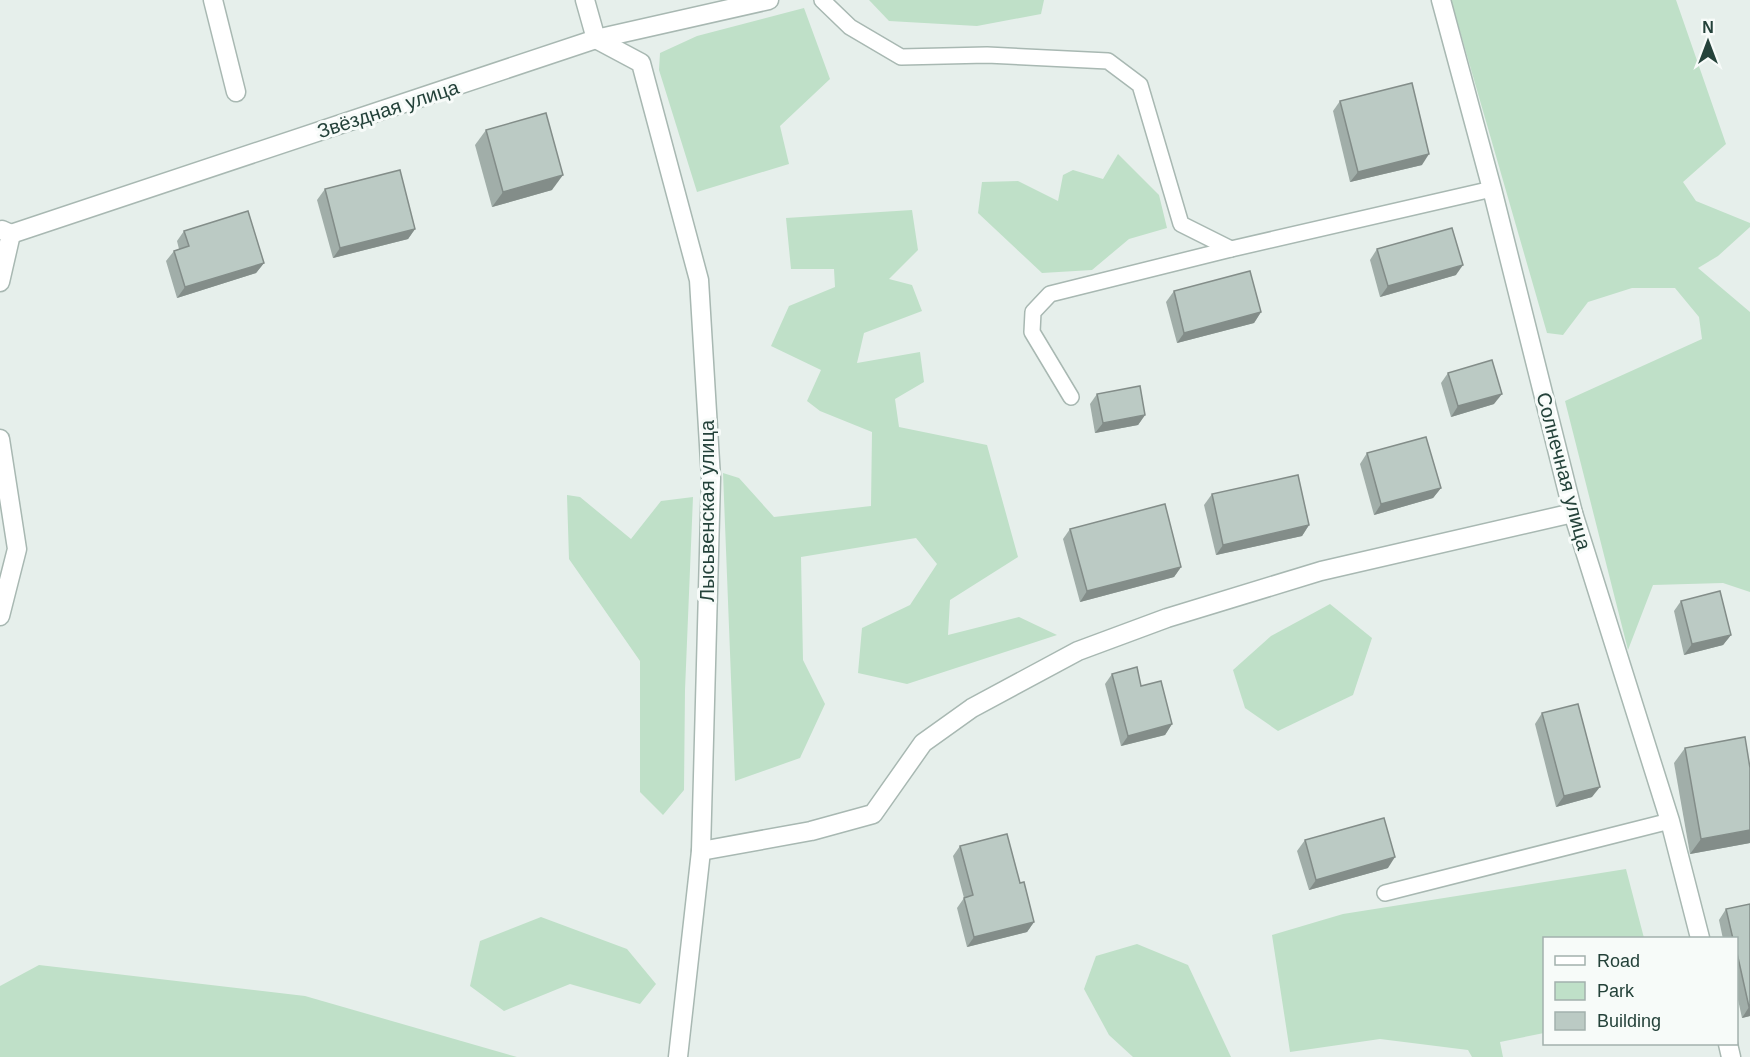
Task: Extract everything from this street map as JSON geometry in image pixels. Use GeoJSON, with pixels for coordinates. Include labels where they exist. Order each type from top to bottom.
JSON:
{"type":"FeatureCollection","features":[{"type":"Feature","properties":{"kind":"street"},"geometry":{"type":"LineString","coordinates":[[213,0],[236,92]]}},
{"type":"Feature","properties":{"kind":"street"},"geometry":{"type":"LineString","coordinates":[[585,0],[596,39]]}},
{"type":"Feature","properties":{"kind":"street","name":"Звёздная улица"},"geometry":{"type":"LineString","coordinates":[[5,232],[596,39],[769,0]]}},
{"type":"Feature","properties":{"kind":"street","name":"Солнечная улица"},"geometry":{"type":"LineString","coordinates":[[1442,0],[1573,513],[1670,821],[1699,937]]}},
{"type":"Feature","properties":{"kind":"street","name":"Лысьвенская улица"},"geometry":{"type":"LineString","coordinates":[[596,39],[641,63],[699,280],[711,478],[701,851],[678,1057]]}},
{"type":"Feature","properties":{"kind":"street"},"geometry":{"type":"LineString","coordinates":[[0,282],[5,232]]}},
{"type":"Feature","properties":{"kind":"street"},"geometry":{"type":"LineString","coordinates":[[0,440],[17,549],[0,616]]}},
{"type":"Feature","properties":{"kind":"street"},"geometry":{"type":"LineString","coordinates":[[701,851],[811,831],[873,814],[923,743],[972,708],[1078,651],[1167,618],[1321,571],[1573,513]]}},
{"type":"Feature","properties":{"kind":"lane"},"geometry":{"type":"LineString","coordinates":[[822,0],[850,27],[902,57],[987,55],[1108,61],[1140,86],[1181,224],[1231,249]]}},
{"type":"Feature","properties":{"kind":"lane"},"geometry":{"type":"LineString","coordinates":[[1071,397],[1032,332],[1033,312],[1050,294],[1231,249],[1492,189]]}},
{"type":"Feature","properties":{"kind":"lane"},"geometry":{"type":"LineString","coordinates":[[1385,893],[1670,821]]}},
{"type":"Feature","properties":{"kind":"green space"},"geometry":{"type":"Polygon","coordinates":[[[869,0],[1044,0],[1041,14],[977,26],[889,21],[869,0]]]}},
{"type":"Feature","properties":{"kind":"green space"},"geometry":{"type":"Polygon","coordinates":[[[1451,0],[1676,0],[1726,144],[1683,182],[1696,201],[1750,223],[1750,227],[1718,256],[1698,268],[1750,312],[1750,592],[1723,583],[1653,585],[1628,650],[1565,401],[1702,339],[1699,317],[1675,288],[1632,288],[1588,302],[1563,335],[1547,333],[1451,0]]]}},
{"type":"Feature","properties":{"kind":"green space"},"geometry":{"type":"Polygon","coordinates":[[[804,8],[830,79],[780,126],[789,164],[697,192],[659,70],[660,53],[697,36],[804,8]]]}},
{"type":"Feature","properties":{"kind":"green space"},"geometry":{"type":"Polygon","coordinates":[[[1118,154],[1159,195],[1167,228],[1129,239],[1092,270],[1042,273],[978,213],[982,182],[1018,181],[1058,201],[1063,175],[1073,170],[1103,179],[1118,154]]]}},
{"type":"Feature","properties":{"kind":"green space"},"geometry":{"type":"Polygon","coordinates":[[[912,210],[918,250],[889,279],[912,285],[922,311],[864,333],[857,363],[920,352],[924,382],[895,399],[899,427],[987,445],[1018,557],[950,600],[948,635],[1019,617],[1057,635],[907,684],[858,673],[862,628],[910,605],[937,564],[916,538],[801,557],[803,660],[825,704],[800,758],[735,781],[723,473],[739,478],[774,517],[871,506],[872,432],[820,411],[807,401],[821,370],[771,346],[789,306],[835,287],[834,269],[791,269],[786,218],[912,210]]]}},
{"type":"Feature","properties":{"kind":"green space"},"geometry":{"type":"Polygon","coordinates":[[[567,495],[580,497],[631,539],[661,501],[693,497],[685,690],[684,790],[663,815],[640,792],[640,661],[569,559],[567,495]]]}},
{"type":"Feature","properties":{"kind":"green space"},"geometry":{"type":"Polygon","coordinates":[[[1330,604],[1372,638],[1353,695],[1278,731],[1245,708],[1233,670],[1271,636],[1330,604]]]}},
{"type":"Feature","properties":{"kind":"green space"},"geometry":{"type":"Polygon","coordinates":[[[1626,869],[1644,937],[1543,937],[1543,1033],[1500,1042],[1503,1057],[1472,1057],[1468,1050],[1380,1039],[1290,1052],[1272,935],[1343,914],[1626,869]]]}},
{"type":"Feature","properties":{"kind":"green space"},"geometry":{"type":"Polygon","coordinates":[[[541,917],[627,949],[656,984],[640,1004],[570,984],[504,1011],[470,986],[480,941],[541,917]]]}},
{"type":"Feature","properties":{"kind":"green space"},"geometry":{"type":"Polygon","coordinates":[[[1137,944],[1188,965],[1231,1057],[1133,1057],[1109,1035],[1084,989],[1096,956],[1137,944]]]}},
{"type":"Feature","properties":{"kind":"green space"},"geometry":{"type":"Polygon","coordinates":[[[39,965],[305,996],[517,1057],[0,1057],[0,986],[39,965]]]}},
{"type":"Feature","properties":{"kind":"building"},"geometry":{"type":"Polygon","coordinates":[[[1412,83],[1429,154],[1358,172],[1340,101],[1412,83]]]}},
{"type":"Feature","properties":{"kind":"building"},"geometry":{"type":"Polygon","coordinates":[[[546,113],[563,175],[503,192],[486,130],[546,113]]]}},
{"type":"Feature","properties":{"kind":"building"},"geometry":{"type":"Polygon","coordinates":[[[400,170],[415,229],[340,248],[325,189],[400,170]]]}},
{"type":"Feature","properties":{"kind":"building"},"geometry":{"type":"Polygon","coordinates":[[[248,211],[264,263],[185,287],[174,251],[189,246],[184,231],[248,211]]]}},
{"type":"Feature","properties":{"kind":"building"},"geometry":{"type":"Polygon","coordinates":[[[1452,228],[1463,265],[1388,286],[1377,249],[1452,228]]]}},
{"type":"Feature","properties":{"kind":"building"},"geometry":{"type":"Polygon","coordinates":[[[1250,271],[1261,312],[1184,333],[1174,291],[1250,271]]]}},
{"type":"Feature","properties":{"kind":"building"},"geometry":{"type":"Polygon","coordinates":[[[1492,360],[1502,394],[1458,406],[1448,373],[1492,360]]]}},
{"type":"Feature","properties":{"kind":"building"},"geometry":{"type":"Polygon","coordinates":[[[1140,386],[1145,415],[1103,423],[1097,394],[1140,386]]]}},
{"type":"Feature","properties":{"kind":"building"},"geometry":{"type":"Polygon","coordinates":[[[1426,437],[1441,488],[1381,504],[1367,453],[1426,437]]]}},
{"type":"Feature","properties":{"kind":"building"},"geometry":{"type":"Polygon","coordinates":[[[1298,475],[1309,525],[1223,545],[1212,494],[1298,475]]]}},
{"type":"Feature","properties":{"kind":"building"},"geometry":{"type":"Polygon","coordinates":[[[1165,504],[1181,567],[1087,591],[1070,529],[1165,504]]]}},
{"type":"Feature","properties":{"kind":"building"},"geometry":{"type":"Polygon","coordinates":[[[1720,591],[1731,635],[1692,644],[1681,601],[1720,591]]]}},
{"type":"Feature","properties":{"kind":"building"},"geometry":{"type":"Polygon","coordinates":[[[1137,667],[1141,686],[1161,681],[1172,724],[1128,736],[1112,674],[1137,667]]]}},
{"type":"Feature","properties":{"kind":"building"},"geometry":{"type":"Polygon","coordinates":[[[1578,704],[1600,787],[1564,796],[1542,713],[1578,704]]]}},
{"type":"Feature","properties":{"kind":"building"},"geometry":{"type":"Polygon","coordinates":[[[1745,737],[1750,768],[1750,830],[1701,839],[1685,748],[1745,737]]]}},
{"type":"Feature","properties":{"kind":"building"},"geometry":{"type":"Polygon","coordinates":[[[1384,818],[1395,857],[1316,880],[1305,840],[1384,818]]]}},
{"type":"Feature","properties":{"kind":"building"},"geometry":{"type":"Polygon","coordinates":[[[1007,834],[1020,883],[1024,882],[1034,922],[974,937],[964,898],[973,895],[960,846],[1007,834]]]}},
{"type":"Feature","properties":{"kind":"building"},"geometry":{"type":"Polygon","coordinates":[[[1750,904],[1750,1007],[1738,958],[1738,937],[1733,937],[1726,909],[1750,904]]]}}]}
